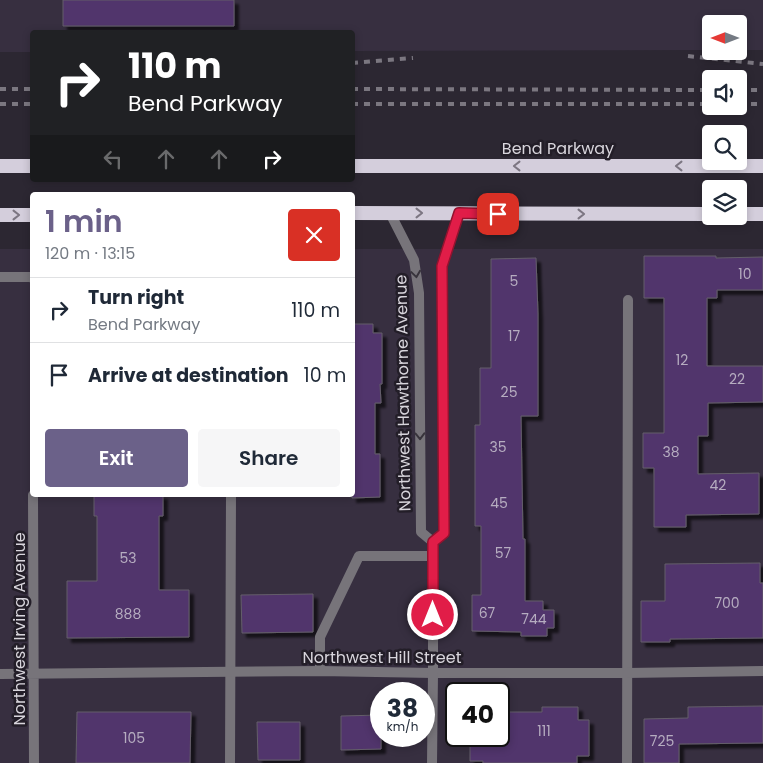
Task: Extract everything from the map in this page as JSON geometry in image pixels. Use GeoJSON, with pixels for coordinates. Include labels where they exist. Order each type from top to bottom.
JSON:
{"type":"FeatureCollection","features":[{"type":"Feature","properties":{"kind":"highway"},"geometry":{"type":"LineString","coordinates":[[0,166],[30,166]]}},
{"type":"Feature","properties":{"kind":"highway","name":"Bend Parkway"},"geometry":{"type":"LineString","coordinates":[[355,166],[763,166]]}},
{"type":"Feature","properties":{"kind":"highway"},"geometry":{"type":"LineString","coordinates":[[355,213],[702,214]]}},
{"type":"Feature","properties":{"kind":"highway"},"geometry":{"type":"LineString","coordinates":[[747,214],[763,214]]}},
{"type":"Feature","properties":{"kind":"highway"},"geometry":{"type":"LineString","coordinates":[[0,215],[30,215]]}},
{"type":"Feature","properties":{"kind":"street","name":"Northwest Hawthorne Avenue"},"geometry":{"type":"LineString","coordinates":[[390,213],[414,260],[419,293],[421,532],[433,542]]}},
{"type":"Feature","properties":{"kind":"street"},"geometry":{"type":"LineString","coordinates":[[432,763],[434,673],[433,542],[444,533],[442,266],[459,213]]}},
{"type":"Feature","properties":{"kind":"street"},"geometry":{"type":"LineString","coordinates":[[0,278],[30,278]]}},
{"type":"Feature","properties":{"kind":"street"},"geometry":{"type":"LineString","coordinates":[[627,763],[628,300]]}},
{"type":"Feature","properties":{"kind":"street","name":"Northwest Irving Avenue"},"geometry":{"type":"LineString","coordinates":[[33,497],[34,763]]}},
{"type":"Feature","properties":{"kind":"street"},"geometry":{"type":"LineString","coordinates":[[230,763],[231,497]]}},
{"type":"Feature","properties":{"kind":"street"},"geometry":{"type":"LineString","coordinates":[[320,672],[320,637],[359,556],[433,556]]}},
{"type":"Feature","properties":{"kind":"street","name":"Northwest Hill Street"},"geometry":{"type":"LineString","coordinates":[[0,674],[763,671]]}},
{"type":"Feature","properties":{"kind":"shaded area"},"geometry":{"type":"Polygon","coordinates":[[[0,0],[763,0],[763,50],[748,50],[748,15],[702,15],[702,50],[355,51],[355,30],[30,30],[30,52],[0,52],[0,0]]]}},
{"type":"Feature","properties":{"kind":"shaded area"},"geometry":{"type":"Polygon","coordinates":[[[0,249],[30,249],[30,497],[355,497],[355,249],[763,249],[763,763],[0,763],[0,249]]]}},
{"type":"Feature","properties":{"kind":"building"},"geometry":{"type":"Polygon","coordinates":[[[63,0],[234,0],[234,26],[63,26],[63,0]]]}},
{"type":"Feature","properties":{"kind":"building"},"geometry":{"type":"Polygon","coordinates":[[[644,256],[763,257],[763,290],[717,290],[717,298],[707,298],[707,366],[763,366],[763,402],[708,403],[708,436],[698,436],[698,474],[759,473],[759,514],[686,515],[686,527],[654,527],[654,468],[643,468],[643,433],[664,433],[664,298],[644,298],[644,256]]]}},
{"type":"Feature","properties":{"kind":"building"},"geometry":{"type":"Polygon","coordinates":[[[536,258],[538,416],[521,416],[525,601],[543,601],[543,610],[554,610],[554,628],[547,628],[547,636],[521,636],[521,632],[472,631],[472,595],[481,595],[481,526],[475,526],[475,425],[480,425],[480,368],[491,368],[491,259],[536,258]]]}},
{"type":"Feature","properties":{"kind":"building"},"geometry":{"type":"Polygon","coordinates":[[[355,324],[373,324],[373,333],[382,333],[381,403],[375,403],[375,454],[380,454],[380,497],[352,498],[355,497],[355,324]]]}},
{"type":"Feature","properties":{"kind":"building"},"geometry":{"type":"Polygon","coordinates":[[[94,497],[163,497],[163,516],[159,516],[159,590],[189,590],[189,637],[67,638],[67,581],[97,581],[97,516],[94,516],[94,497]]]}},
{"type":"Feature","properties":{"kind":"building"},"geometry":{"type":"Polygon","coordinates":[[[760,563],[760,583],[763,583],[763,638],[670,639],[670,642],[641,642],[641,601],[665,601],[665,564],[760,563]]]}},
{"type":"Feature","properties":{"kind":"building"},"geometry":{"type":"Polygon","coordinates":[[[313,594],[313,632],[242,633],[241,595],[313,594]]]}},
{"type":"Feature","properties":{"kind":"building"},"geometry":{"type":"Polygon","coordinates":[[[763,706],[763,743],[679,744],[679,763],[644,763],[644,719],[688,718],[688,707],[763,706]]]}},
{"type":"Feature","properties":{"kind":"building"},"geometry":{"type":"Polygon","coordinates":[[[542,707],[578,707],[578,720],[589,720],[589,756],[577,756],[577,763],[483,763],[483,761],[470,761],[470,747],[510,747],[510,712],[542,712],[542,707]]]}},
{"type":"Feature","properties":{"kind":"building"},"geometry":{"type":"Polygon","coordinates":[[[77,712],[191,712],[190,763],[76,763],[77,712]]]}},
{"type":"Feature","properties":{"kind":"building"},"geometry":{"type":"Polygon","coordinates":[[[370,715],[370,747],[381,747],[381,749],[341,750],[341,716],[370,715]]]}},
{"type":"Feature","properties":{"kind":"building"},"geometry":{"type":"Polygon","coordinates":[[[257,722],[300,722],[300,760],[258,760],[257,722]]]}},
{"type":"Feature","properties":{"kind":"railway"},"geometry":{"type":"LineString","coordinates":[[688,56],[763,64]]}},
{"type":"Feature","properties":{"kind":"railway"},"geometry":{"type":"LineString","coordinates":[[355,63],[413,58]]}},
{"type":"Feature","properties":{"kind":"railway"},"geometry":{"type":"LineString","coordinates":[[0,89],[30,89]]}},
{"type":"Feature","properties":{"kind":"railway"},"geometry":{"type":"LineString","coordinates":[[355,89],[702,90]]}},
{"type":"Feature","properties":{"kind":"railway"},"geometry":{"type":"LineString","coordinates":[[747,90],[763,90]]}},
{"type":"Feature","properties":{"kind":"railway"},"geometry":{"type":"LineString","coordinates":[[0,104],[30,104]]}},
{"type":"Feature","properties":{"kind":"railway"},"geometry":{"type":"LineString","coordinates":[[355,104],[702,104]]}},
{"type":"Feature","properties":{"kind":"railway"},"geometry":{"type":"LineString","coordinates":[[747,104],[763,104]]}},
{"type":"Feature","properties":{"kind":"route"},"geometry":{"type":"LineString","coordinates":[[433,615],[433,542],[444,533],[442,266],[459,213],[498,214]]}}]}
